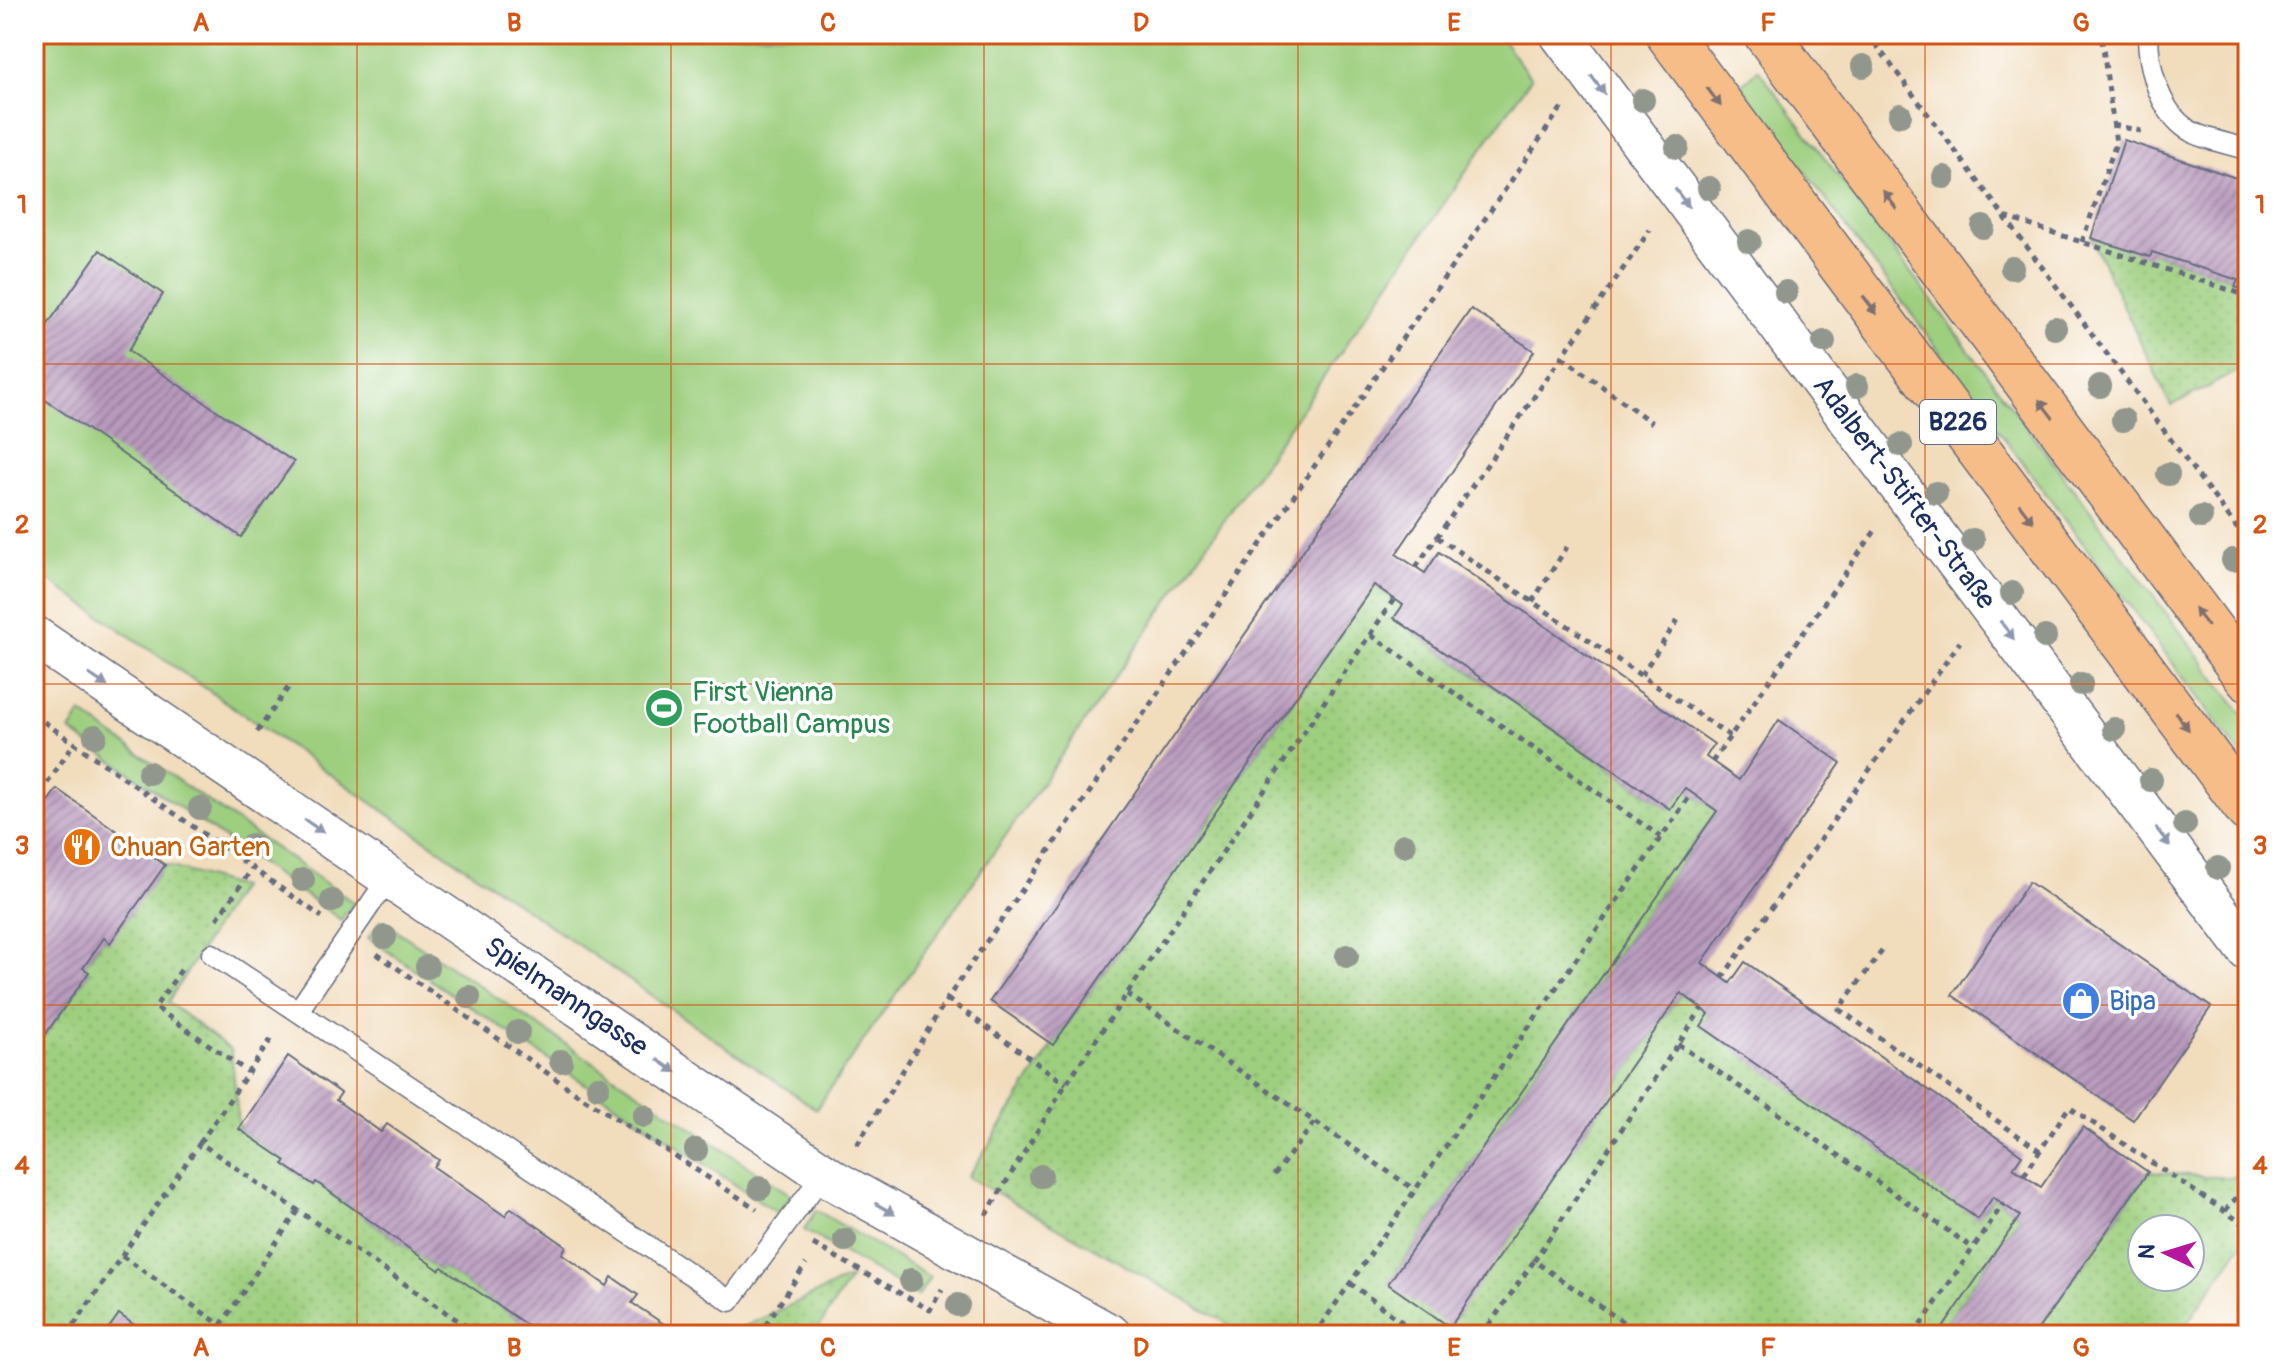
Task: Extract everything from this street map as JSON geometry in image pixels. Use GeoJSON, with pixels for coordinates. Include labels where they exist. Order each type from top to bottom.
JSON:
{"type":"FeatureCollection","features":[{"type":"Feature","properties":{"kind":"main road","name":"B226"},"geometry":{"type":"LineString","coordinates":[[1668,34],[2248,810]]}},
{"type":"Feature","properties":{"kind":"main road","name":"B226"},"geometry":{"type":"LineString","coordinates":[[1766,34],[2248,679]]}},
{"type":"Feature","properties":{"kind":"street","name":"Adalbert-Stifter-Straße"},"geometry":{"type":"LineString","coordinates":[[1560,34],[2248,951]]}},
{"type":"Feature","properties":{"kind":"street","name":"Spielmanngasse"},"geometry":{"type":"LineString","coordinates":[[34,636],[830,1177],[970,1241],[1111,1335]]}},
{"type":"Feature","properties":{"kind":"lane"},"geometry":{"type":"LineString","coordinates":[[2148,34],[2155,80],[2165,107],[2184,128],[2248,150]]}},
{"type":"Feature","properties":{"kind":"lane"},"geometry":{"type":"LineString","coordinates":[[296,1009],[389,877]]}},
{"type":"Feature","properties":{"kind":"lane"},"geometry":{"type":"LineString","coordinates":[[212,954],[730,1301],[785,1227],[830,1177]]}},
{"type":"Feature","properties":{"kind":"path"},"geometry":{"type":"LineString","coordinates":[[1868,34],[2248,543]]}},
{"type":"Feature","properties":{"kind":"path"},"geometry":{"type":"LineString","coordinates":[[2082,242],[2116,143],[2101,34]]}},
{"type":"Feature","properties":{"kind":"path"},"geometry":{"type":"LineString","coordinates":[[830,1177],[947,999],[1565,103]]}},
{"type":"Feature","properties":{"kind":"path"},"geometry":{"type":"LineString","coordinates":[[2004,217],[2248,296]]}},
{"type":"Feature","properties":{"kind":"path"},"geometry":{"type":"LineString","coordinates":[[1416,567],[1654,224]]}},
{"type":"Feature","properties":{"kind":"path"},"geometry":{"type":"LineString","coordinates":[[1562,357],[1652,423]]}},
{"type":"Feature","properties":{"kind":"path"},"geometry":{"type":"LineString","coordinates":[[1712,762],[1880,523]]}},
{"type":"Feature","properties":{"kind":"path"},"geometry":{"type":"LineString","coordinates":[[1437,537],[1730,736]]}},
{"type":"Feature","properties":{"kind":"path"},"geometry":{"type":"LineString","coordinates":[[1532,602],[1567,547]]}},
{"type":"Feature","properties":{"kind":"path"},"geometry":{"type":"LineString","coordinates":[[34,715],[573,1091],[785,1227],[930,1310],[1066,1084],[1394,599]]}},
{"type":"Feature","properties":{"kind":"path"},"geometry":{"type":"LineString","coordinates":[[1641,675],[1678,620]]}},
{"type":"Feature","properties":{"kind":"path"},"geometry":{"type":"LineString","coordinates":[[1371,635],[1661,837]]}},
{"type":"Feature","properties":{"kind":"path"},"geometry":{"type":"LineString","coordinates":[[1722,978],[1963,638]]}},
{"type":"Feature","properties":{"kind":"path"},"geometry":{"type":"LineString","coordinates":[[254,736],[290,685]]}},
{"type":"Feature","properties":{"kind":"path"},"geometry":{"type":"LineString","coordinates":[[34,803],[74,743]]}},
{"type":"Feature","properties":{"kind":"path"},"geometry":{"type":"LineString","coordinates":[[1314,1335],[1692,793]]}},
{"type":"Feature","properties":{"kind":"path"},"geometry":{"type":"LineString","coordinates":[[1882,951],[1839,1009],[2040,1151]]}},
{"type":"Feature","properties":{"kind":"path"},"geometry":{"type":"LineString","coordinates":[[1127,994],[1415,1190]]}},
{"type":"Feature","properties":{"kind":"path"},"geometry":{"type":"LineString","coordinates":[[947,999],[1066,1084]]}},
{"type":"Feature","properties":{"kind":"path"},"geometry":{"type":"LineString","coordinates":[[1482,1335],[1702,1008]]}},
{"type":"Feature","properties":{"kind":"path"},"geometry":{"type":"LineString","coordinates":[[67,1335],[296,1009]]}},
{"type":"Feature","properties":{"kind":"path"},"geometry":{"type":"LineString","coordinates":[[1678,1044],[1973,1248]]}},
{"type":"Feature","properties":{"kind":"path"},"geometry":{"type":"LineString","coordinates":[[2024,1175],[2069,1107],[2248,1227]]}},
{"type":"Feature","properties":{"kind":"path"},"geometry":{"type":"LineString","coordinates":[[1274,1175],[1315,1122]]}},
{"type":"Feature","properties":{"kind":"path"},"geometry":{"type":"LineString","coordinates":[[200,1143],[479,1335]]}},
{"type":"Feature","properties":{"kind":"path"},"geometry":{"type":"LineString","coordinates":[[2225,1211],[2248,1184]]}},
{"type":"Feature","properties":{"kind":"path"},"geometry":{"type":"LineString","coordinates":[[1914,1335],[2003,1204]]}},
{"type":"Feature","properties":{"kind":"path"},"geometry":{"type":"LineString","coordinates":[[221,1325],[298,1210]]}},
{"type":"Feature","properties":{"kind":"path"},"geometry":{"type":"LineString","coordinates":[[759,1335],[817,1246]]}},
{"type":"Feature","properties":{"kind":"path"},"geometry":{"type":"LineString","coordinates":[[122,1256],[235,1335]]}},
{"type":"Feature","properties":{"kind":"path"},"geometry":{"type":"LineString","coordinates":[[1534,1261],[1642,1335]]}},
{"type":"Feature","properties":{"kind":"path"},"geometry":{"type":"LineString","coordinates":[[1350,1283],[1419,1335]]}},
{"type":"Feature","properties":{"kind":"green space","name":"First Vienna Football Campus"},"geometry":{"type":"Polygon","coordinates":[[[34,34],[1498,34],[1531,78],[816,1109],[34,570],[34,34]]]}},
{"type":"Feature","properties":{"kind":"green space"},"geometry":{"type":"Polygon","coordinates":[[[1758,69],[2248,722],[2248,764],[1741,86],[1758,69]]]}},
{"type":"Feature","properties":{"kind":"green space"},"geometry":{"type":"Polygon","coordinates":[[[2091,238],[2152,252],[2238,280],[2235,287],[2248,291],[2248,366],[2171,406],[2091,238]]]}},
{"type":"Feature","properties":{"kind":"green space"},"geometry":{"type":"Polygon","coordinates":[[[1374,585],[1403,605],[1394,619],[1670,809],[1685,788],[1717,811],[1388,1284],[1549,1183],[1681,993],[1709,1014],[1702,1026],[1978,1218],[1993,1197],[2020,1216],[1938,1335],[1248,1335],[968,1177],[1053,1045],[1374,585]]]}},
{"type":"Feature","properties":{"kind":"green space"},"geometry":{"type":"Polygon","coordinates":[[[81,713],[354,903],[341,920],[70,731],[81,713]]]}},
{"type":"Feature","properties":{"kind":"green space"},"geometry":{"type":"Polygon","coordinates":[[[165,865],[240,887],[168,1002],[231,1050],[239,1129],[286,1161],[284,1165],[314,1185],[316,1182],[439,1270],[442,1267],[537,1332],[535,1335],[148,1335],[119,1315],[104,1335],[34,1335],[34,1027],[45,1035],[89,972],[83,968],[104,938],[109,942],[165,865]]]}},
{"type":"Feature","properties":{"kind":"green space"},"geometry":{"type":"Polygon","coordinates":[[[381,920],[791,1195],[779,1214],[368,938],[381,920]]]}},
{"type":"Feature","properties":{"kind":"green space"},"geometry":{"type":"Polygon","coordinates":[[[2148,1172],[2230,1178],[2248,1172],[2248,1235],[2179,1335],[2034,1335],[2148,1172]]]}},
{"type":"Feature","properties":{"kind":"green space"},"geometry":{"type":"Polygon","coordinates":[[[816,1210],[930,1277],[918,1296],[804,1230],[816,1210]]]}},
{"type":"Feature","properties":{"kind":"green space"},"geometry":{"type":"Polygon","coordinates":[[[851,1277],[814,1335],[726,1335],[851,1277]]]}},
{"type":"Feature","properties":{"kind":"building"},"geometry":{"type":"Polygon","coordinates":[[[2124,140],[2248,182],[2248,291],[2235,287],[2238,280],[2152,252],[2150,257],[2091,238],[2124,140]]]}},
{"type":"Feature","properties":{"kind":"building"},"geometry":{"type":"Polygon","coordinates":[[[100,250],[163,294],[128,351],[294,462],[241,537],[34,392],[34,344],[100,250]]]}},
{"type":"Feature","properties":{"kind":"building"},"geometry":{"type":"Polygon","coordinates":[[[1471,309],[1534,351],[1396,554],[1425,573],[1439,552],[1714,744],[1706,757],[1739,780],[1779,720],[1841,763],[1702,963],[1730,983],[1745,962],[2022,1155],[2013,1168],[2041,1187],[2083,1127],[2148,1172],[2034,1335],[1938,1335],[2020,1216],[1993,1197],[1978,1219],[1701,1026],[1709,1014],[1681,993],[1450,1327],[1388,1284],[1717,811],[1685,788],[1670,809],[1394,618],[1403,605],[1374,585],[1053,1045],[990,1001],[1471,309]]]}},
{"type":"Feature","properties":{"kind":"building"},"geometry":{"type":"Polygon","coordinates":[[[57,789],[165,865],[110,943],[104,938],[83,968],[89,972],[45,1035],[34,1027],[34,821],[57,789]]]}},
{"type":"Feature","properties":{"kind":"building","name":"Bipa"},"geometry":{"type":"Polygon","coordinates":[[[2029,882],[2211,1007],[2133,1120],[1952,995],[2029,882]]]}},
{"type":"Feature","properties":{"kind":"building"},"geometry":{"type":"Polygon","coordinates":[[[288,1056],[341,1093],[336,1100],[381,1132],[387,1124],[439,1160],[434,1167],[505,1216],[511,1208],[566,1246],[562,1254],[607,1286],[612,1277],[638,1295],[632,1303],[670,1328],[666,1335],[535,1335],[537,1332],[442,1267],[439,1270],[316,1182],[314,1185],[283,1164],[286,1161],[239,1129],[288,1056]]]}},
{"type":"Feature","properties":{"kind":"building"},"geometry":{"type":"Polygon","coordinates":[[[119,1314],[148,1335],[104,1335],[119,1314]]]}},
{"type":"Feature","properties":{"kind":"place","name":"First Vienna Football Campus"},"geometry":{"type":"Point","coordinates":[664,708]}},
{"type":"Feature","properties":{"kind":"place","name":"Chuan Garten"},"geometry":{"type":"Point","coordinates":[82,847]}},
{"type":"Feature","properties":{"kind":"place","name":"Bipa"},"geometry":{"type":"Point","coordinates":[2081,1001]}}]}
